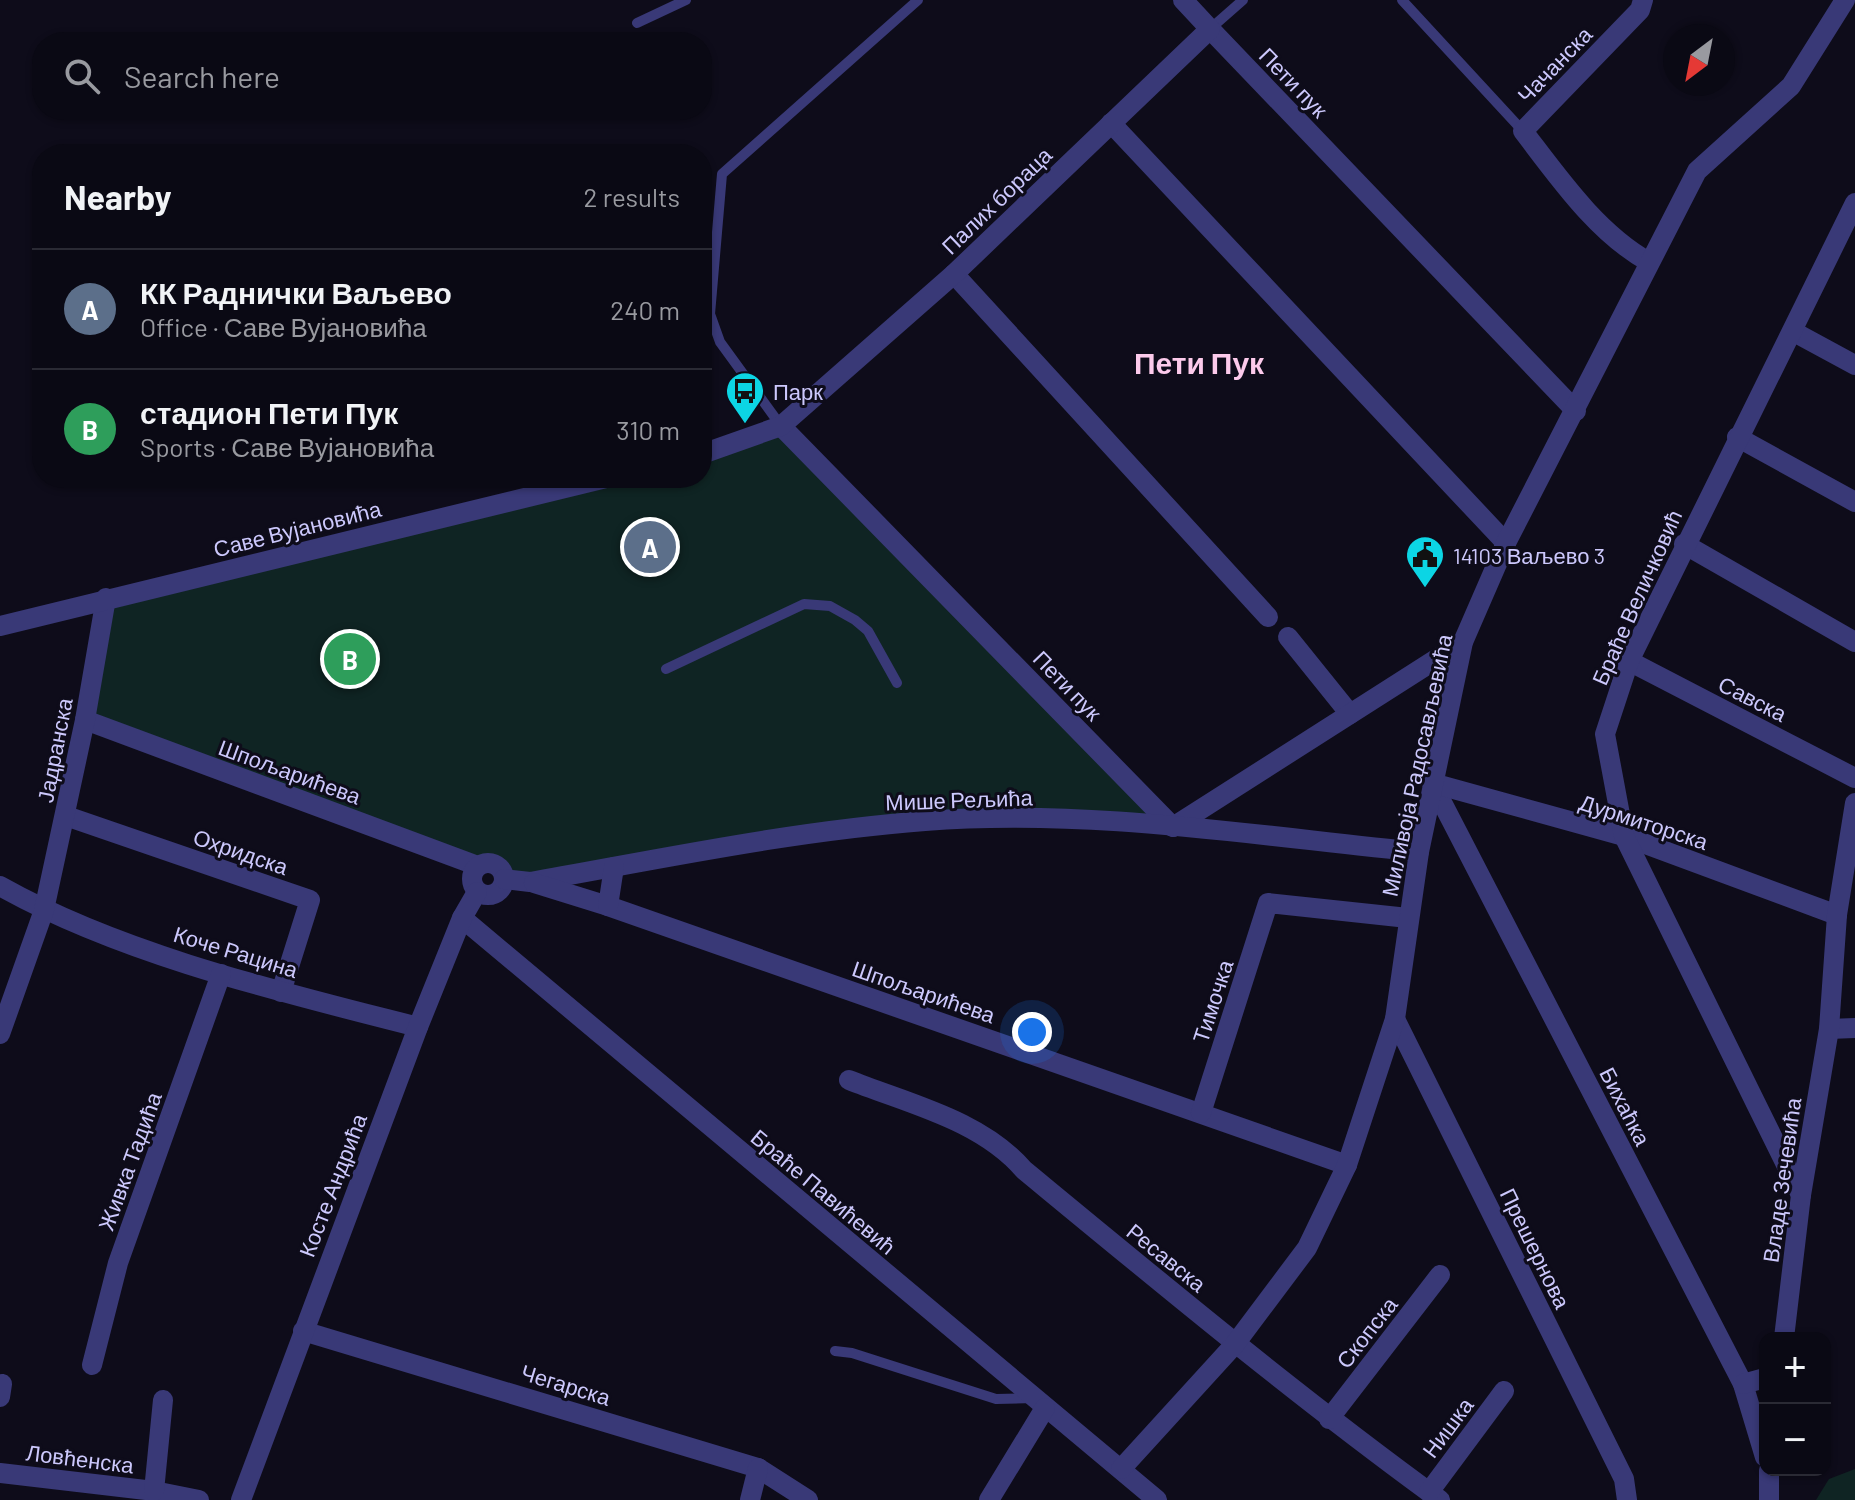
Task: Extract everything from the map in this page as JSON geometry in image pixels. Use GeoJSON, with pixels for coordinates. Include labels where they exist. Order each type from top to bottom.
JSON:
{"type":"FeatureCollection","features":[{"type":"Feature","properties":{"kind":"street"},"geometry":{"type":"LineString","coordinates":[[1183,0],[1210,29]]}},
{"type":"Feature","properties":{"kind":"street","name":"Чачанска"},"geometry":{"type":"LineString","coordinates":[[1643,0],[1640,10],[1523,131],[1566,188],[1621,244],[1649,262]]}},
{"type":"Feature","properties":{"kind":"street","name":"Миливоја Радосављевића"},"geometry":{"type":"LineString","coordinates":[[1121,1469],[1235,1344],[1307,1248],[1347,1165],[1395,1019],[1419,852],[1463,642],[1506,543],[1697,171],[1791,86],[1845,0]]}},
{"type":"Feature","properties":{"kind":"street","name":"Палих бораца"},"geometry":{"type":"LineString","coordinates":[[781,426],[954,274],[1210,29]]}},
{"type":"Feature","properties":{"kind":"street","name":"Пети пук"},"geometry":{"type":"LineString","coordinates":[[1210,29],[1576,411]]}},
{"type":"Feature","properties":{"kind":"street"},"geometry":{"type":"LineString","coordinates":[[1111,123],[1506,543]]}},
{"type":"Feature","properties":{"kind":"street","name":"Браће Величковић"},"geometry":{"type":"LineString","coordinates":[[1801,1195],[1624,836],[1605,734],[1629,661],[1684,544],[1794,332],[1855,203]]}},
{"type":"Feature","properties":{"kind":"street"},"geometry":{"type":"LineString","coordinates":[[954,274],[1268,617]]}},
{"type":"Feature","properties":{"kind":"street"},"geometry":{"type":"LineString","coordinates":[[1794,332],[1855,365]]}},
{"type":"Feature","properties":{"kind":"street"},"geometry":{"type":"LineString","coordinates":[[712,450],[781,426]]}},
{"type":"Feature","properties":{"kind":"street","name":"Пети пук"},"geometry":{"type":"LineString","coordinates":[[781,426],[1173,827]]}},
{"type":"Feature","properties":{"kind":"street"},"geometry":{"type":"LineString","coordinates":[[1737,437],[1855,502]]}},
{"type":"Feature","properties":{"kind":"street","name":"Саве Вујановића"},"geometry":{"type":"LineString","coordinates":[[0,626],[564,488]]}},
{"type":"Feature","properties":{"kind":"street"},"geometry":{"type":"LineString","coordinates":[[1684,544],[1855,642]]}},
{"type":"Feature","properties":{"kind":"street","name":"Јадранска"},"geometry":{"type":"LineString","coordinates":[[0,1034],[44,910],[66,816],[106,598]]}},
{"type":"Feature","properties":{"kind":"street"},"geometry":{"type":"LineString","coordinates":[[1288,637],[1350,714]]}},
{"type":"Feature","properties":{"kind":"street"},"geometry":{"type":"LineString","coordinates":[[1173,827],[1463,642]]}},
{"type":"Feature","properties":{"kind":"street","name":"Савска"},"geometry":{"type":"LineString","coordinates":[[1629,661],[1855,778]]}},
{"type":"Feature","properties":{"kind":"street","name":"Шпољарићева"},"geometry":{"type":"LineString","coordinates":[[85,720],[478,866]]}},
{"type":"Feature","properties":{"kind":"street","name":"Дурмиторска"},"geometry":{"type":"LineString","coordinates":[[1432,783],[1624,836],[1837,915]]}},
{"type":"Feature","properties":{"kind":"street","name":"Бихаћка"},"geometry":{"type":"LineString","coordinates":[[1432,783],[1743,1384],[1759,1437]]}},
{"type":"Feature","properties":{"kind":"street","name":"Владе Зечевића"},"geometry":{"type":"LineString","coordinates":[[1785,1332],[1801,1195],[1829,1029],[1837,915],[1855,803]]}},
{"type":"Feature","properties":{"kind":"street","name":"Охридска"},"geometry":{"type":"LineString","coordinates":[[66,816],[310,900],[281,992]]}},
{"type":"Feature","properties":{"kind":"street","name":"Мише Рељића"},"geometry":{"type":"LineString","coordinates":[[504,879],[530,882],[927,820],[1133,820],[1173,827],[1419,852]]}},
{"type":"Feature","properties":{"kind":"street"},"geometry":{"type":"LineString","coordinates":[[493,864],[501,870],[504,879],[497,893],[487,895],[477,892],[471,879],[478,866],[493,864]]}},
{"type":"Feature","properties":{"kind":"street"},"geometry":{"type":"LineString","coordinates":[[608,906],[614,867]]}},
{"type":"Feature","properties":{"kind":"street","name":"Шпољарићева"},"geometry":{"type":"LineString","coordinates":[[530,882],[608,906],[1347,1165]]}},
{"type":"Feature","properties":{"kind":"street"},"geometry":{"type":"LineString","coordinates":[[0,886],[44,910]]}},
{"type":"Feature","properties":{"kind":"street","name":"Косте Андрића"},"geometry":{"type":"LineString","coordinates":[[241,1500],[418,1027],[462,918],[477,892]]}},
{"type":"Feature","properties":{"kind":"street","name":"Тимочка"},"geometry":{"type":"LineString","coordinates":[[1201,1113],[1268,903],[1408,918]]}},
{"type":"Feature","properties":{"kind":"street","name":"Коче Рацина"},"geometry":{"type":"LineString","coordinates":[[44,910],[221,974],[418,1027]]}},
{"type":"Feature","properties":{"kind":"street","name":"Браће Павићевић"},"geometry":{"type":"LineString","coordinates":[[462,918],[1157,1500]]}},
{"type":"Feature","properties":{"kind":"street","name":"Живка Тадића"},"geometry":{"type":"LineString","coordinates":[[92,1365],[118,1263],[221,974]]}},
{"type":"Feature","properties":{"kind":"street","name":"Прешернова"},"geometry":{"type":"LineString","coordinates":[[1395,1019],[1624,1479],[1627,1500]]}},
{"type":"Feature","properties":{"kind":"street"},"geometry":{"type":"LineString","coordinates":[[1829,1029],[1855,1028]]}},
{"type":"Feature","properties":{"kind":"street","name":"Ресавска"},"geometry":{"type":"LineString","coordinates":[[849,1080],[978,1131],[1005,1148],[1024,1170],[1235,1344],[1329,1419],[1435,1496]]}},
{"type":"Feature","properties":{"kind":"street","name":"Скопска"},"geometry":{"type":"LineString","coordinates":[[1329,1419],[1440,1275]]}},
{"type":"Feature","properties":{"kind":"street","name":"Чегарска"},"geometry":{"type":"LineString","coordinates":[[303,1331],[758,1468],[808,1500]]}},
{"type":"Feature","properties":{"kind":"street"},"geometry":{"type":"LineString","coordinates":[[1743,1384],[1759,1380]]}},
{"type":"Feature","properties":{"kind":"street","name":"Нишка"},"geometry":{"type":"LineString","coordinates":[[1435,1496],[1504,1391]]}},
{"type":"Feature","properties":{"kind":"street","name":"Ловћенска"},"geometry":{"type":"LineString","coordinates":[[154,1491],[163,1400]]}},
{"type":"Feature","properties":{"kind":"street"},"geometry":{"type":"LineString","coordinates":[[989,1500],[1039,1403]]}},
{"type":"Feature","properties":{"kind":"street"},"geometry":{"type":"LineString","coordinates":[[750,1500],[758,1468]]}},
{"type":"Feature","properties":{"kind":"street","name":"Ловћенска"},"geometry":{"type":"LineString","coordinates":[[0,1473],[64,1491],[154,1491],[199,1500]]}},
{"type":"Feature","properties":{"kind":"street"},"geometry":{"type":"LineString","coordinates":[[1769,1476],[1769,1500]]}},
{"type":"Feature","properties":{"kind":"lane"},"geometry":{"type":"LineString","coordinates":[[637,23],[686,0]]}},
{"type":"Feature","properties":{"kind":"lane"},"geometry":{"type":"LineString","coordinates":[[712,291],[722,174],[918,0]]}},
{"type":"Feature","properties":{"kind":"lane"},"geometry":{"type":"LineString","coordinates":[[1210,29],[1243,0]]}},
{"type":"Feature","properties":{"kind":"lane"},"geometry":{"type":"LineString","coordinates":[[1402,0],[1523,131]]}},
{"type":"Feature","properties":{"kind":"lane"},"geometry":{"type":"LineString","coordinates":[[712,320],[720,342],[781,426]]}},
{"type":"Feature","properties":{"kind":"lane"},"geometry":{"type":"LineString","coordinates":[[666,669],[804,604],[830,606],[868,631],[897,683]]}},
{"type":"Feature","properties":{"kind":"lane"},"geometry":{"type":"LineString","coordinates":[[835,1351],[852,1353],[996,1399],[1039,1403]]}},
{"type":"Feature","properties":{"kind":"green space"},"geometry":{"type":"Polygon","coordinates":[[[781,426],[1173,827],[927,820],[504,879],[494,865],[483,864],[85,720],[106,598],[564,488],[712,488],[712,450],[781,426]]]}},
{"type":"Feature","properties":{"kind":"green space"},"geometry":{"type":"Polygon","coordinates":[[[1855,1469],[1855,1500],[1816,1500],[1829,1479],[1855,1469]]]}},
{"type":"Feature","properties":{"kind":"place","name":"Парк"},"geometry":{"type":"Point","coordinates":[745,425]}},
{"type":"Feature","properties":{"kind":"place","name":"КК Раднички Ваљево"},"geometry":{"type":"Point","coordinates":[650,547]}},
{"type":"Feature","properties":{"kind":"place","name":"14103 Ваљево 3"},"geometry":{"type":"Point","coordinates":[1425,589]}},
{"type":"Feature","properties":{"kind":"place","name":"стадион Пети Пук"},"geometry":{"type":"Point","coordinates":[350,659]}},
{"type":"Feature","properties":{"kind":"district","name":"Пети Пук"},"geometry":{"type":"Point","coordinates":[1199,362]}}]}
